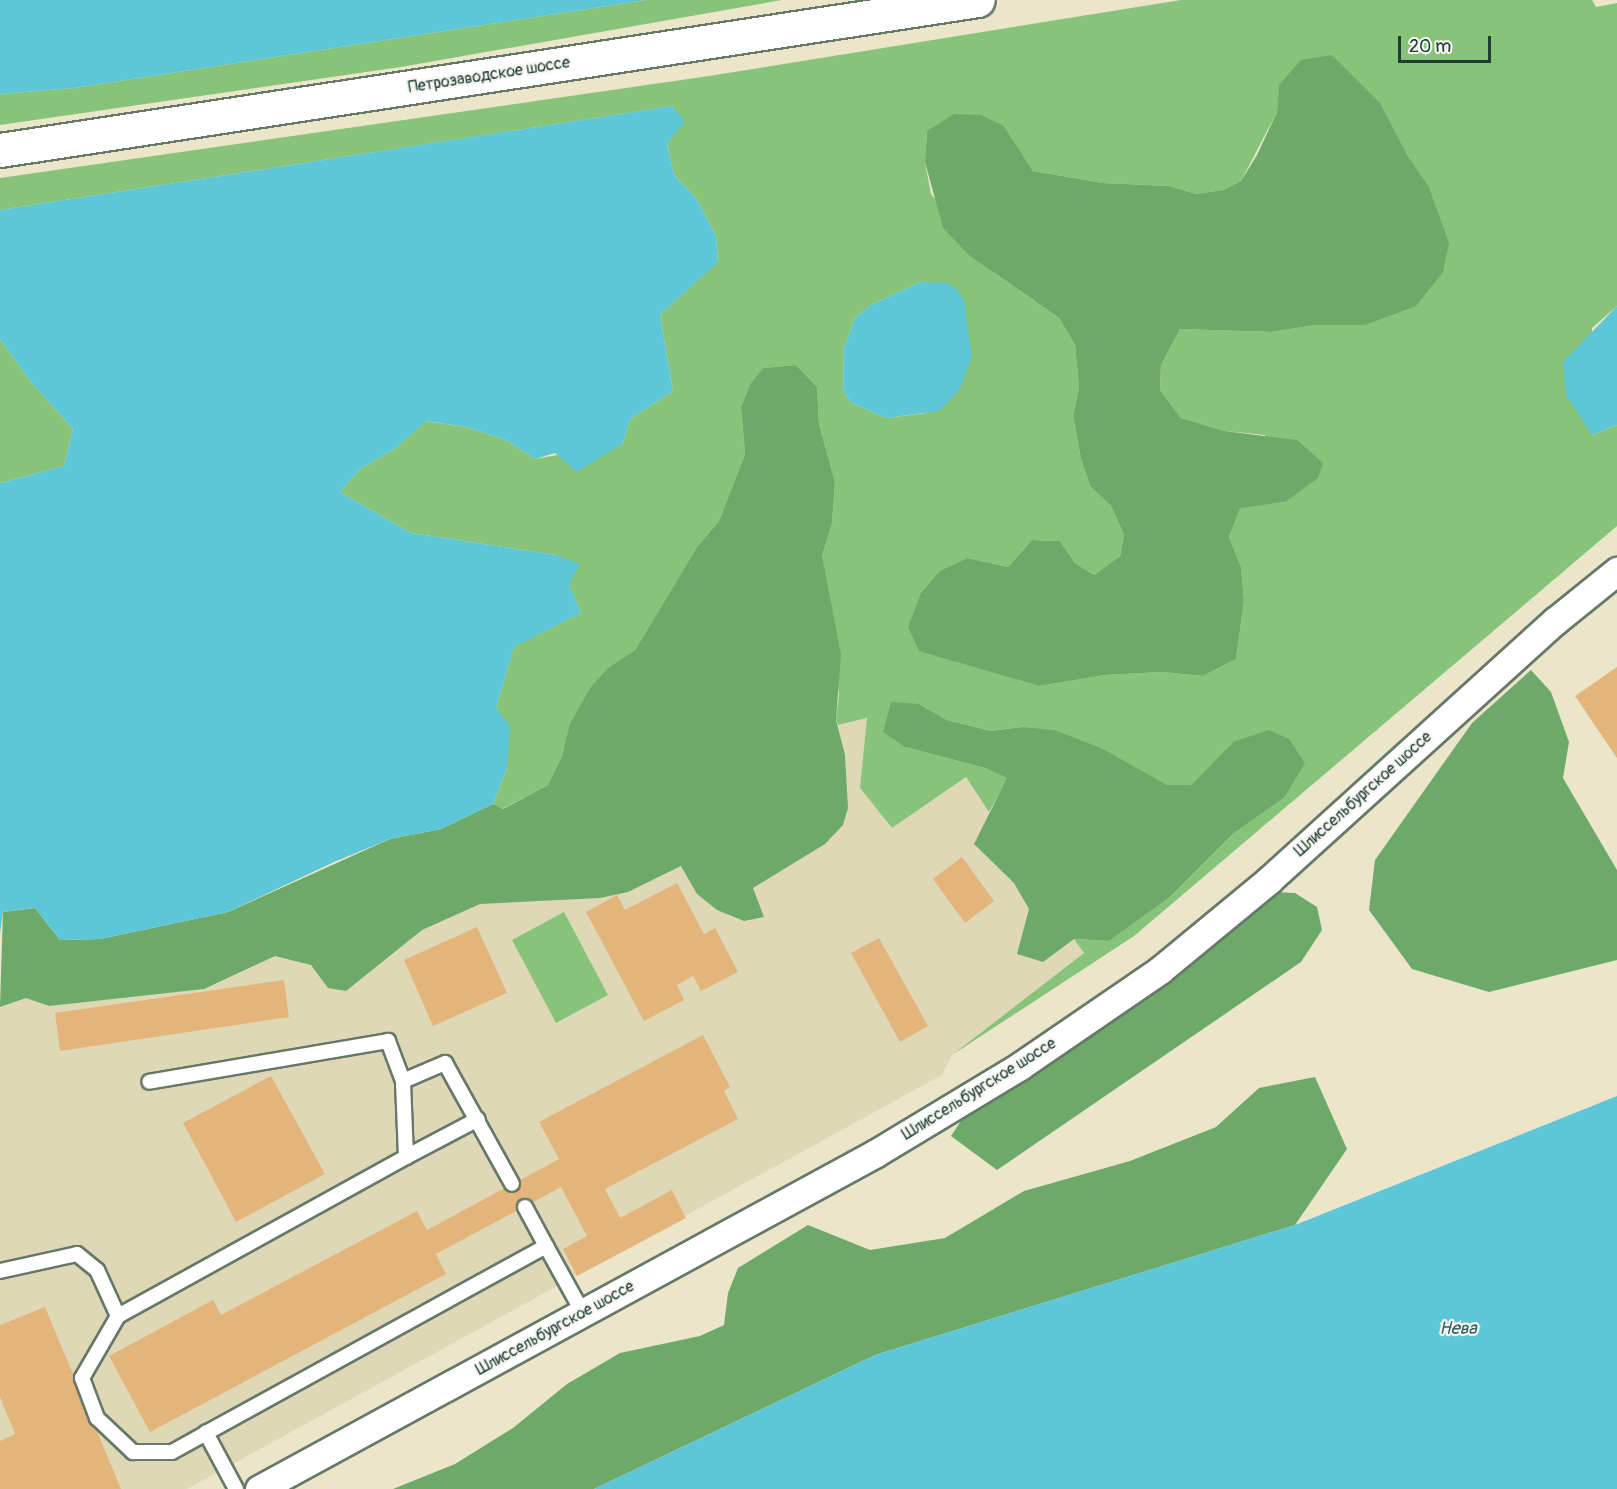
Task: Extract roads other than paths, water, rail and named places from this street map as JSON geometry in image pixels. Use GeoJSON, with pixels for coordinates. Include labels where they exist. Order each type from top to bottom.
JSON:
{"type":"FeatureCollection","features":[{"type":"Feature","properties":{"kind":"main road","name":"Петрозаводское шоссе"},"geometry":{"type":"LineString","coordinates":[[0,150],[978,0]]}},
{"type":"Feature","properties":{"kind":"street","name":"Шлиссельбургское шоссе"},"geometry":{"type":"LineString","coordinates":[[259,1489],[876,1153],[1020,1066],[1161,970],[1269,880],[1555,621],[1617,571]]}},
{"type":"Feature","properties":{"kind":"lane"},"geometry":{"type":"LineString","coordinates":[[149,1082],[388,1041],[403,1081],[406,1157]]}},
{"type":"Feature","properties":{"kind":"lane"},"geometry":{"type":"LineString","coordinates":[[403,1081],[445,1063],[513,1184]]}},
{"type":"Feature","properties":{"kind":"lane"},"geometry":{"type":"LineString","coordinates":[[478,1119],[118,1316],[82,1378],[97,1418],[132,1452],[172,1452],[546,1246]]}},
{"type":"Feature","properties":{"kind":"lane"},"geometry":{"type":"LineString","coordinates":[[525,1206],[583,1312]]}},
{"type":"Feature","properties":{"kind":"lane"},"geometry":{"type":"LineString","coordinates":[[0,1271],[77,1254],[97,1270],[118,1316]]}},
{"type":"Feature","properties":{"kind":"lane"},"geometry":{"type":"LineString","coordinates":[[206,1433],[236,1489]]}},
{"type":"Feature","properties":{"kind":"water"},"geometry":{"type":"Polygon","coordinates":[[[0,0],[646,0],[74,88],[0,94],[0,0]]]}},
{"type":"Feature","properties":{"kind":"water"},"geometry":{"type":"Polygon","coordinates":[[[672,106],[685,122],[667,143],[674,175],[696,198],[716,236],[718,262],[660,315],[673,391],[630,419],[623,443],[577,472],[555,453],[535,459],[506,440],[467,427],[426,421],[397,447],[359,470],[340,492],[411,533],[556,555],[580,564],[569,584],[581,613],[514,647],[496,708],[510,726],[507,768],[493,804],[441,829],[390,839],[334,862],[228,912],[100,939],[60,940],[35,908],[3,912],[0,933],[0,483],[64,466],[73,429],[30,381],[0,339],[0,210],[672,106]]]}},
{"type":"Feature","properties":{"kind":"water"},"geometry":{"type":"Polygon","coordinates":[[[920,282],[947,283],[957,290],[964,301],[972,357],[959,390],[939,411],[886,418],[852,403],[843,391],[844,348],[855,318],[871,305],[920,282]]]}},
{"type":"Feature","properties":{"kind":"water"},"geometry":{"type":"Polygon","coordinates":[[[1617,306],[1617,425],[1592,435],[1566,395],[1563,362],[1617,306]]]}},
{"type":"Feature","properties":{"kind":"water","name":"Нева"},"geometry":{"type":"Polygon","coordinates":[[[1617,1096],[1617,1489],[594,1489],[875,1355],[1295,1225],[1617,1096]]]}}]}
